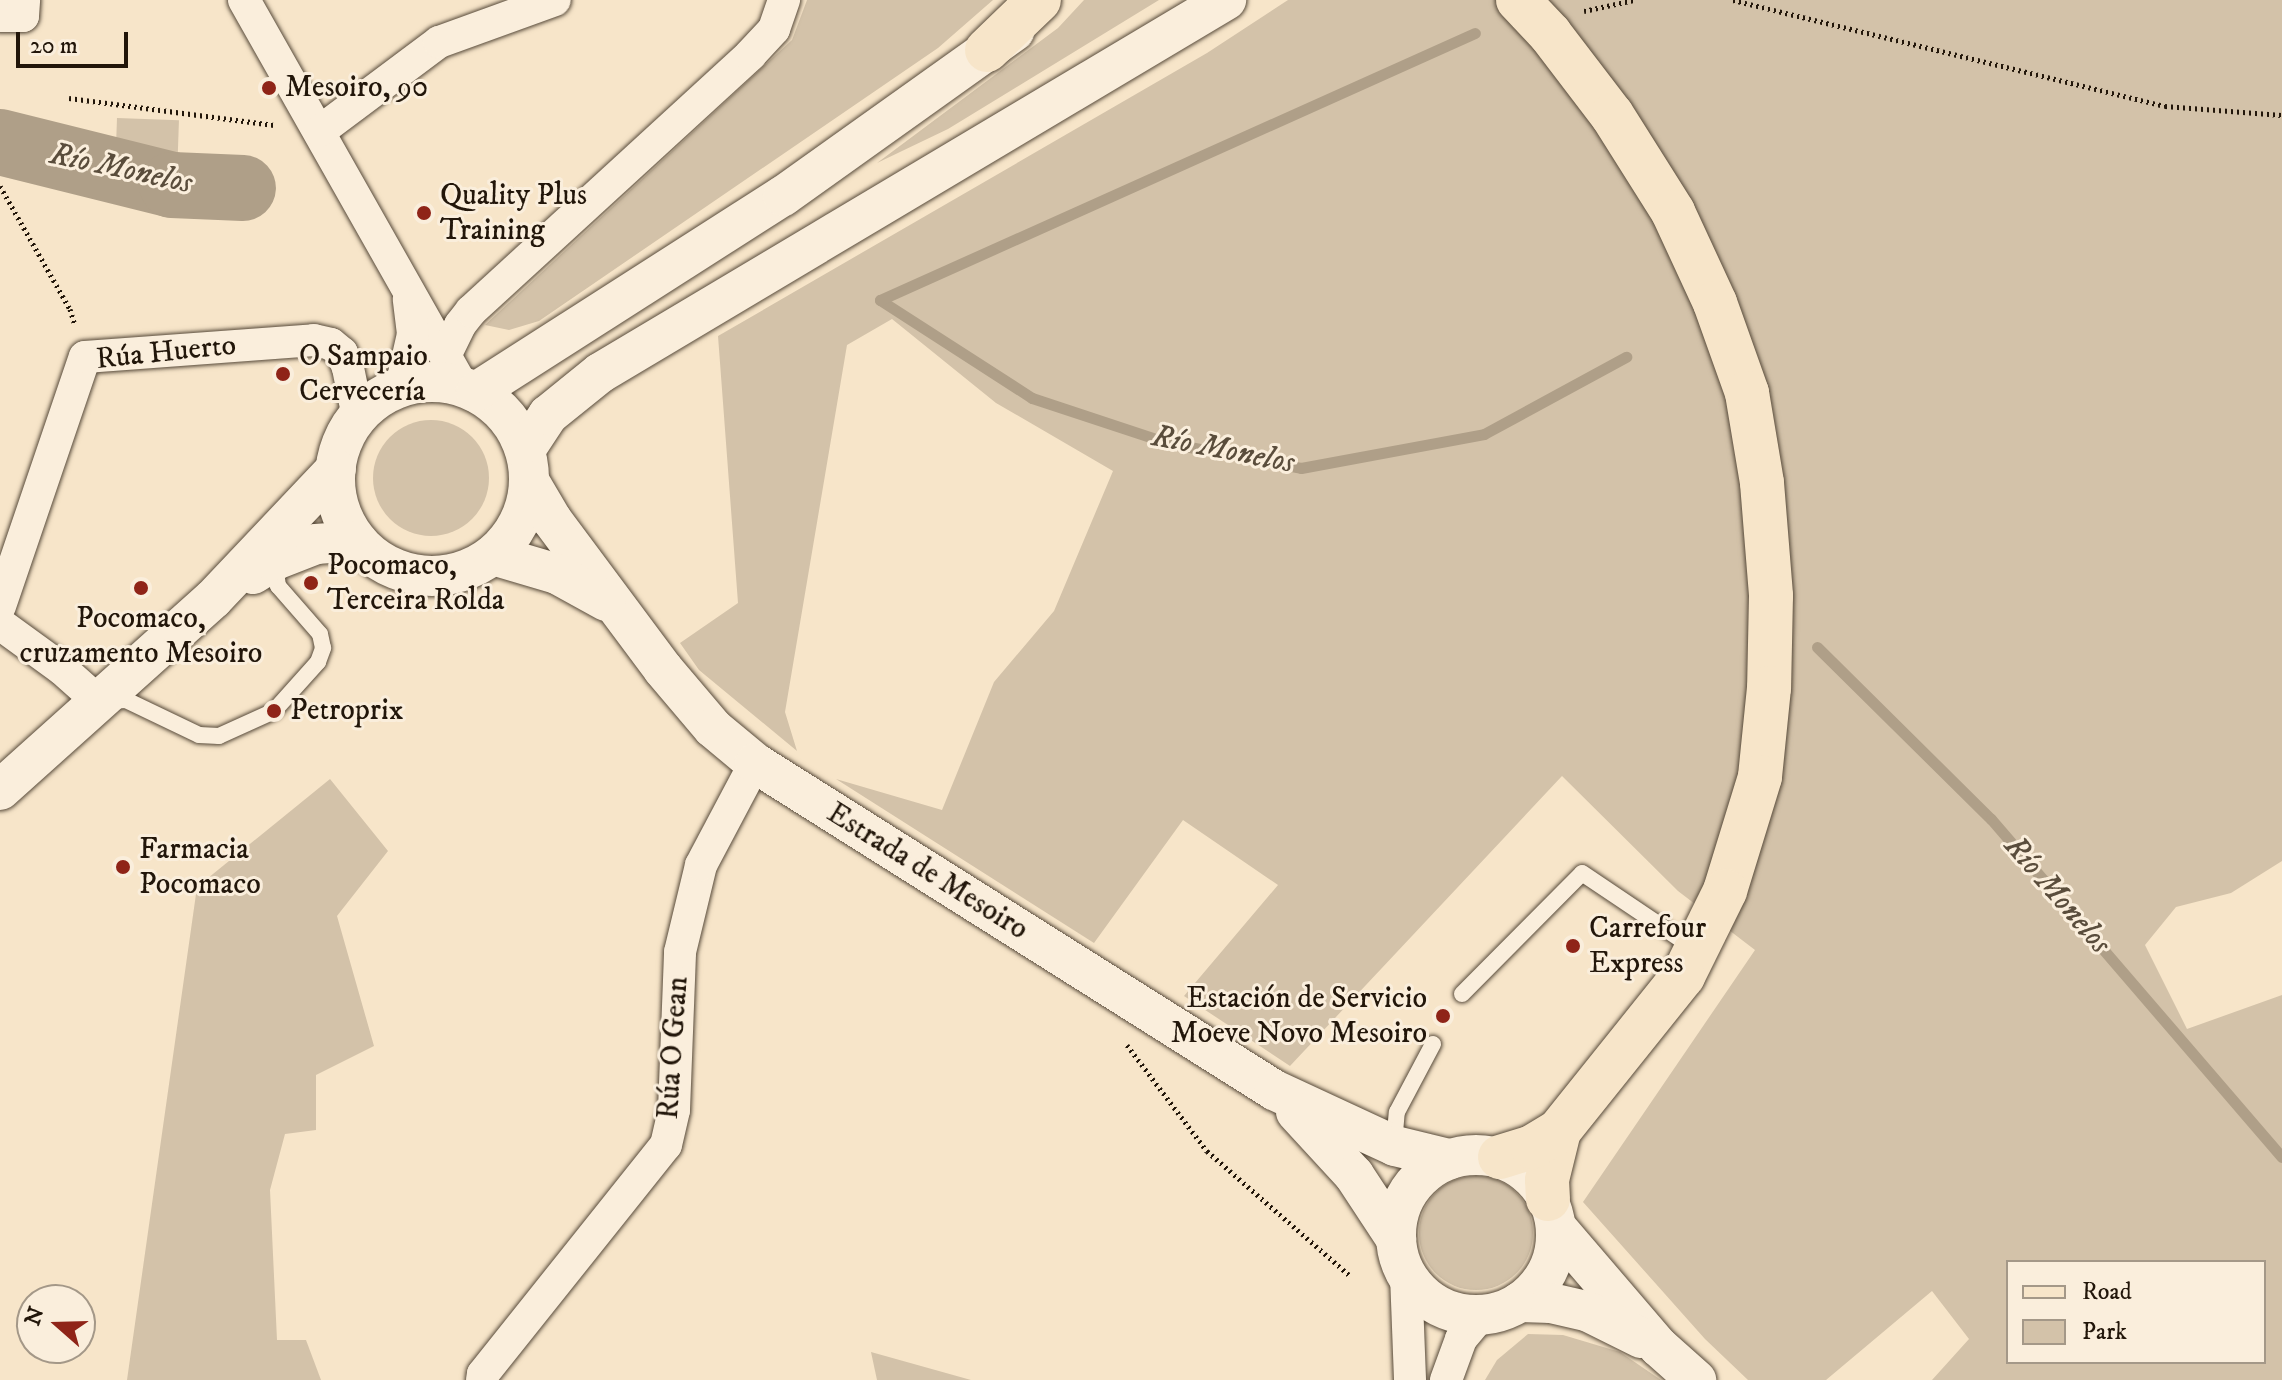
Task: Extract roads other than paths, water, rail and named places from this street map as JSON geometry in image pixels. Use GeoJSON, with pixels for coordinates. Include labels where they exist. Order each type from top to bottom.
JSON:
{"type":"FeatureCollection","features":[{"type":"Feature","properties":{"kind":"main road"},"geometry":{"type":"LineString","coordinates":[[987,50],[1039,0]]}},
{"type":"Feature","properties":{"kind":"main road"},"geometry":{"type":"LineString","coordinates":[[1500,1157],[1532,1147],[1559,1131],[1657,1012],[1696,950],[1725,891],[1760,777],[1769,688],[1771,596],[1762,483],[1747,393],[1715,303],[1673,212],[1612,115],[1550,34],[1518,0]]}},
{"type":"Feature","properties":{"kind":"main road"},"geometry":{"type":"LineString","coordinates":[[1552,1213],[1547,1180],[1559,1131]]}},
{"type":"Feature","properties":{"kind":"street"},"geometry":{"type":"LineString","coordinates":[[0,16],[23,16],[24,0]]}},
{"type":"Feature","properties":{"kind":"street","name":"Estrada de Mesoiro"},"geometry":{"type":"LineString","coordinates":[[244,0],[408,292],[462,378],[506,416],[552,520],[713,728],[755,763],[1274,1090],[1395,1146],[1449,1159]]}},
{"type":"Feature","properties":{"kind":"street"},"geometry":{"type":"LineString","coordinates":[[320,131],[439,42],[555,0]]}},
{"type":"Feature","properties":{"kind":"street"},"geometry":{"type":"LineString","coordinates":[[1054,0],[783,196],[462,378],[401,387],[370,404],[343,441],[336,469],[339,507],[357,541],[375,558],[397,570],[422,575],[447,575],[471,568],[493,555],[519,522],[527,465],[548,415],[600,373],[1226,0]]}},
{"type":"Feature","properties":{"kind":"street"},"geometry":{"type":"LineString","coordinates":[[462,378],[460,325],[471,311],[750,55],[774,29],[784,2]]}},
{"type":"Feature","properties":{"kind":"street","name":"Estrada de Mesoiro"},"geometry":{"type":"LineString","coordinates":[[401,387],[413,334],[408,292]]}},
{"type":"Feature","properties":{"kind":"street","name":"Rúa Huerto"},"geometry":{"type":"LineString","coordinates":[[0,606],[85,357],[314,340],[331,344],[342,353],[354,388],[358,417]]}},
{"type":"Feature","properties":{"kind":"street"},"geometry":{"type":"LineString","coordinates":[[0,790],[213,599],[336,469]]}},
{"type":"Feature","properties":{"kind":"street"},"geometry":{"type":"LineString","coordinates":[[213,599],[275,560],[316,544],[357,541]]}},
{"type":"Feature","properties":{"kind":"street","name":"Estrada de Mesoiro"},"geometry":{"type":"LineString","coordinates":[[493,555],[557,574],[589,589],[619,610]]}},
{"type":"Feature","properties":{"kind":"street"},"geometry":{"type":"LineString","coordinates":[[0,624],[62,669],[99,702]]}},
{"type":"Feature","properties":{"kind":"street","name":"Rúa O Gean"},"geometry":{"type":"LineString","coordinates":[[482,1380],[483,1374],[666,1145],[674,1110],[680,952],[701,865],[755,763]]}},
{"type":"Feature","properties":{"kind":"street","name":"Estrada de Mesoiro"},"geometry":{"type":"LineString","coordinates":[[1274,1090],[1332,1147],[1373,1200],[1401,1257]]}},
{"type":"Feature","properties":{"kind":"street"},"geometry":{"type":"LineString","coordinates":[[1410,1380],[1396,1220],[1409,1191],[1430,1168],[1449,1159],[1482,1154],[1500,1157],[1528,1173],[1552,1213],[1659,1347],[1696,1380]]}},
{"type":"Feature","properties":{"kind":"street"},"geometry":{"type":"LineString","coordinates":[[1520,1302],[1537,1288],[1548,1270],[1555,1249],[1552,1213]]}},
{"type":"Feature","properties":{"kind":"street"},"geometry":{"type":"LineString","coordinates":[[1401,1257],[1430,1302],[1455,1312],[1481,1315],[1520,1302],[1551,1303],[1589,1312],[1659,1347]]}},
{"type":"Feature","properties":{"kind":"street"},"geometry":{"type":"LineString","coordinates":[[1446,1380],[1461,1339],[1481,1315]]}},
{"type":"Feature","properties":{"kind":"lane"},"geometry":{"type":"LineString","coordinates":[[99,702],[126,700],[199,735],[219,736],[274,711],[318,662],[323,648],[320,634],[278,586],[274,575],[275,560]]}},
{"type":"Feature","properties":{"kind":"lane"},"geometry":{"type":"LineString","coordinates":[[1462,994],[1582,873],[1696,950]]}},
{"type":"Feature","properties":{"kind":"lane"},"geometry":{"type":"LineString","coordinates":[[1395,1146],[1397,1112],[1433,1044]]}},
{"type":"Feature","properties":{"kind":"waterway"},"geometry":{"type":"LineString","coordinates":[[880,300],[1475,33]]}},
{"type":"Feature","properties":{"kind":"waterway","name":"Río Monelos"},"geometry":{"type":"LineString","coordinates":[[0,142],[172,185],[243,188]]}},
{"type":"Feature","properties":{"kind":"waterway","name":"Río Monelos"},"geometry":{"type":"LineString","coordinates":[[880,300],[1032,398],[1168,443],[1301,468],[1484,434],[1626,357]]}},
{"type":"Feature","properties":{"kind":"waterway","name":"Río Monelos"},"geometry":{"type":"LineString","coordinates":[[1817,647],[1991,819],[2282,1157]]}},
{"type":"Feature","properties":{"kind":"place","name":"Mesoiro, 90"},"geometry":{"type":"Point","coordinates":[269,88]}},
{"type":"Feature","properties":{"kind":"place","name":"Quality Plus Training"},"geometry":{"type":"Point","coordinates":[424,213]}},
{"type":"Feature","properties":{"kind":"place","name":"O Sampaio Cervecería"},"geometry":{"type":"Point","coordinates":[283,374]}},
{"type":"Feature","properties":{"kind":"place","name":"Pocomaco, Terceira Rolda"},"geometry":{"type":"Point","coordinates":[311,583]}},
{"type":"Feature","properties":{"kind":"place","name":"Pocomaco, cruzamento Mesoiro"},"geometry":{"type":"Point","coordinates":[141,588]}},
{"type":"Feature","properties":{"kind":"place","name":"Petroprix"},"geometry":{"type":"Point","coordinates":[274,711]}},
{"type":"Feature","properties":{"kind":"place","name":"Farmacia Pocomaco"},"geometry":{"type":"Point","coordinates":[123,867]}},
{"type":"Feature","properties":{"kind":"place","name":"Carrefour Express"},"geometry":{"type":"Point","coordinates":[1573,946]}},
{"type":"Feature","properties":{"kind":"place","name":"Estación de Servicio Moeve Novo Mesoiro"},"geometry":{"type":"Point","coordinates":[1443,1016]}}]}
